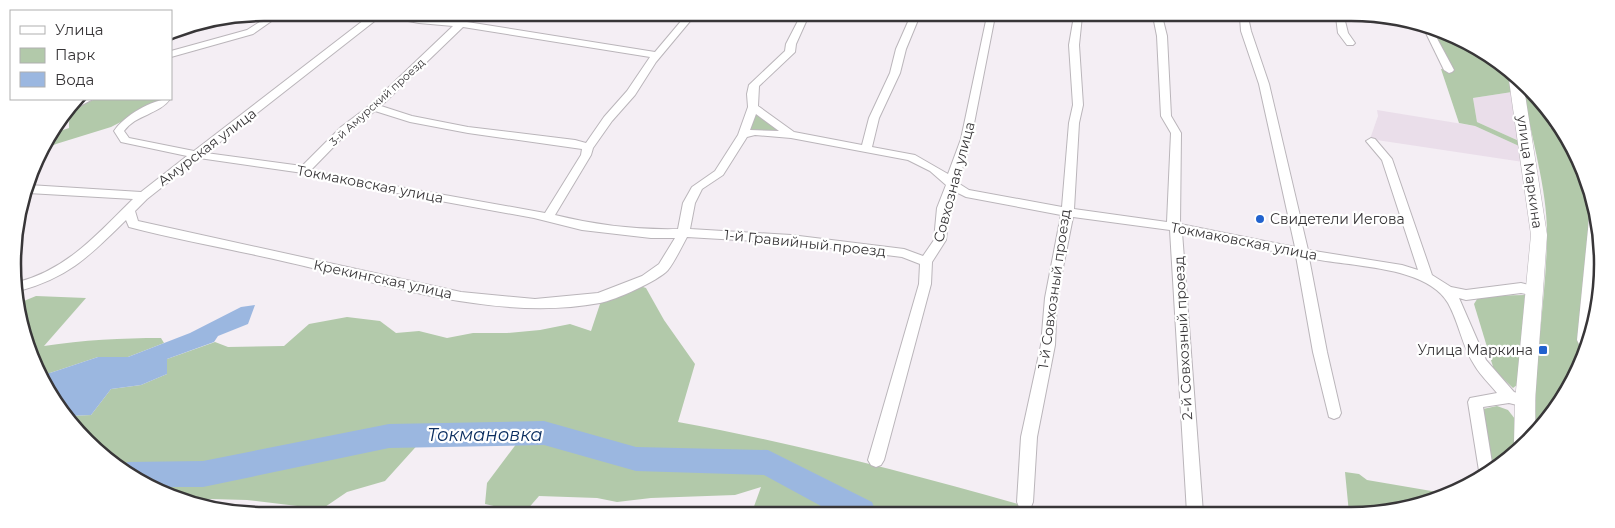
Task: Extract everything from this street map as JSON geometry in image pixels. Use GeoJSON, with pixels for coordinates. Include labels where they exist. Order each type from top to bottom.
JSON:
{"type":"FeatureCollection","features":[{"type":"Feature","properties":{"kind":"main road"},"geometry":{"type":"LineString","coordinates":[[1591,299],[1593,278]]}},
{"type":"Feature","properties":{"kind":"street"},"geometry":{"type":"LineString","coordinates":[[172,54],[250,32],[267,21]]}},
{"type":"Feature","properties":{"kind":"street","name":"Амурская улица"},"geometry":{"type":"LineString","coordinates":[[22,286],[36,282],[62,270],[86,252],[143,196],[370,21]]}},
{"type":"Feature","properties":{"kind":"street"},"geometry":{"type":"LineString","coordinates":[[429,21],[571,40],[656,55]]}},
{"type":"Feature","properties":{"kind":"street","name":"3-й Амурский проезд"},"geometry":{"type":"LineString","coordinates":[[305,170],[345,129],[373,108],[463,21]]}},
{"type":"Feature","properties":{"kind":"street"},"geometry":{"type":"LineString","coordinates":[[548,218],[586,155],[588,147],[596,140],[608,119],[631,93],[656,55],[686,21]]}},
{"type":"Feature","properties":{"kind":"street"},"geometry":{"type":"LineString","coordinates":[[683,234],[689,203],[698,187],[719,173],[743,135],[753,107],[752,94],[754,85],[790,52],[791,44],[802,21]]}},
{"type":"Feature","properties":{"kind":"street"},"geometry":{"type":"LineString","coordinates":[[866,148],[874,118],[895,73],[901,49],[913,21]]}},
{"type":"Feature","properties":{"kind":"street","name":"Совхозная улица"},"geometry":{"type":"LineString","coordinates":[[926,262],[940,240],[944,208],[969,126],[990,21]]}},
{"type":"Feature","properties":{"kind":"street","name":"1-й Совхозный проезд"},"geometry":{"type":"LineString","coordinates":[[1025,502],[1029,437],[1048,345],[1051,298],[1068,212],[1074,123],[1078,105],[1074,45],[1077,21]]}},
{"type":"Feature","properties":{"kind":"street","name":"2-й Совхозный проезд"},"geometry":{"type":"LineString","coordinates":[[1159,21],[1162,36],[1166,116],[1176,133],[1173,221],[1175,227],[1195,507]]}},
{"type":"Feature","properties":{"kind":"street"},"geometry":{"type":"LineString","coordinates":[[1245,21],[1246,31],[1264,84],[1302,252],[1320,352],[1334,413]]}},
{"type":"Feature","properties":{"kind":"street"},"geometry":{"type":"LineString","coordinates":[[1341,21],[1343,33],[1350,43]]}},
{"type":"Feature","properties":{"kind":"street"},"geometry":{"type":"LineString","coordinates":[[1430,35],[1449,70]]}},
{"type":"Feature","properties":{"kind":"street","name":"улица Маркина"},"geometry":{"type":"LineString","coordinates":[[1517,86],[1539,235],[1535,291],[1517,399],[1524,435]]}},
{"type":"Feature","properties":{"kind":"street","name":"Токмаковская улица"},"geometry":{"type":"LineString","coordinates":[[164,100],[161,104],[123,125],[119,131],[120,135],[125,140],[198,154],[305,170],[320,176],[582,226],[624,232],[667,235],[683,234]]}},
{"type":"Feature","properties":{"kind":"street"},"geometry":{"type":"LineString","coordinates":[[753,107],[791,135]]}},
{"type":"Feature","properties":{"kind":"street"},"geometry":{"type":"LineString","coordinates":[[373,108],[385,110],[410,119],[468,130],[575,143],[588,147]]}},
{"type":"Feature","properties":{"kind":"street","name":"Токмаковская улица"},"geometry":{"type":"LineString","coordinates":[[743,135],[755,132],[791,135],[866,148],[922,162],[966,193],[1068,212],[1175,227],[1402,269],[1426,277],[1447,291],[1466,295],[1521,288],[1535,291]]}},
{"type":"Feature","properties":{"kind":"street"},"geometry":{"type":"LineString","coordinates":[[1372,141],[1387,159],[1426,277]]}},
{"type":"Feature","properties":{"kind":"street"},"geometry":{"type":"LineString","coordinates":[[33,189],[143,196]]}},
{"type":"Feature","properties":{"kind":"street","name":"Крекингская улица"},"geometry":{"type":"LineString","coordinates":[[129,211],[133,224],[182,236],[242,247],[377,279],[470,298],[514,303],[562,303],[600,298],[646,279],[663,267],[683,234]]}},
{"type":"Feature","properties":{"kind":"street","name":"1-й Гравийный проезд"},"geometry":{"type":"LineString","coordinates":[[683,234],[717,233],[856,246],[904,254],[926,262]]}},
{"type":"Feature","properties":{"kind":"street"},"geometry":{"type":"LineString","coordinates":[[876,460],[926,284],[926,262]]}},
{"type":"Feature","properties":{"kind":"street"},"geometry":{"type":"LineString","coordinates":[[1447,291],[1480,363],[1517,399]]}},
{"type":"Feature","properties":{"kind":"street"},"geometry":{"type":"LineString","coordinates":[[1485,467],[1475,402],[1517,399]]}},
{"type":"Feature","properties":{"kind":"shaded area"},"geometry":{"type":"Polygon","coordinates":[[[1512,92],[1519,141],[1477,122],[1473,98],[1512,92]]]}},
{"type":"Feature","properties":{"kind":"shaded area"},"geometry":{"type":"Polygon","coordinates":[[[1377,110],[1475,126],[1519,146],[1523,162],[1370,139],[1378,116],[1377,110]]]}},
{"type":"Feature","properties":{"kind":"green space"},"geometry":{"type":"Polygon","coordinates":[[[1434,36],[1458,46],[1486,62],[1508,79],[1512,92],[1473,98],[1477,122],[1519,141],[1519,146],[1475,126],[1459,123],[1441,69],[1452,70],[1434,36]]]}},
{"type":"Feature","properties":{"kind":"green space"},"geometry":{"type":"Polygon","coordinates":[[[1524,93],[1544,116],[1569,157],[1581,186],[1590,223],[1579,347],[1569,371],[1553,399],[1536,422],[1536,382],[1546,261],[1547,219],[1542,181],[1524,93]]]}},
{"type":"Feature","properties":{"kind":"green space"},"geometry":{"type":"Polygon","coordinates":[[[93,100],[164,100],[111,127],[52,146],[61,131],[69,128],[69,119],[79,106],[93,100]]]}},
{"type":"Feature","properties":{"kind":"green space"},"geometry":{"type":"Polygon","coordinates":[[[755,113],[782,132],[748,132],[755,113]]]}},
{"type":"Feature","properties":{"kind":"green space"},"geometry":{"type":"Polygon","coordinates":[[[640,286],[646,288],[664,320],[695,364],[678,422],[772,441],[865,463],[1029,507],[754,507],[761,487],[735,495],[651,498],[617,502],[597,498],[539,496],[529,507],[498,507],[485,504],[487,483],[520,439],[422,440],[385,481],[347,492],[325,507],[305,507],[247,500],[208,500],[171,488],[129,466],[104,447],[74,416],[91,415],[111,389],[141,385],[167,374],[167,359],[215,342],[228,347],[284,346],[309,324],[347,317],[380,321],[396,333],[419,331],[447,338],[473,333],[507,333],[540,330],[570,324],[591,331],[601,301],[640,286]]]}},
{"type":"Feature","properties":{"kind":"green space"},"geometry":{"type":"Polygon","coordinates":[[[1525,295],[1517,385],[1513,388],[1494,370],[1474,304],[1479,296],[1525,295]]]}},
{"type":"Feature","properties":{"kind":"green space"},"geometry":{"type":"Polygon","coordinates":[[[36,296],[86,298],[44,346],[132,338],[161,338],[164,343],[128,357],[98,357],[47,373],[34,342],[24,301],[36,296]]]}},
{"type":"Feature","properties":{"kind":"green space"},"geometry":{"type":"Polygon","coordinates":[[[1497,406],[1508,410],[1515,419],[1515,443],[1489,464],[1481,417],[1483,409],[1497,406]]]}},
{"type":"Feature","properties":{"kind":"green space"},"geometry":{"type":"Polygon","coordinates":[[[1345,472],[1359,474],[1367,480],[1435,492],[1383,505],[1348,507],[1345,472]]]}},
{"type":"Feature","properties":{"kind":"water"},"geometry":{"type":"Polygon","coordinates":[[[255,305],[248,324],[218,336],[214,342],[167,359],[167,374],[141,385],[111,389],[91,415],[74,416],[47,373],[98,357],[128,357],[190,333],[241,307],[255,305]]]}},
{"type":"Feature","properties":{"kind":"waterway","name":"Токмановка"},"geometry":{"type":"LineString","coordinates":[[144,475],[203,474],[389,436],[544,433],[636,459],[768,463],[852,507]]}},
{"type":"Feature","properties":{"kind":"place","name":"Свидетели Иегова"},"geometry":{"type":"Point","coordinates":[1260,219]}},
{"type":"Feature","properties":{"kind":"place","name":"Улица Маркина"},"geometry":{"type":"Point","coordinates":[1543,350]}}]}
